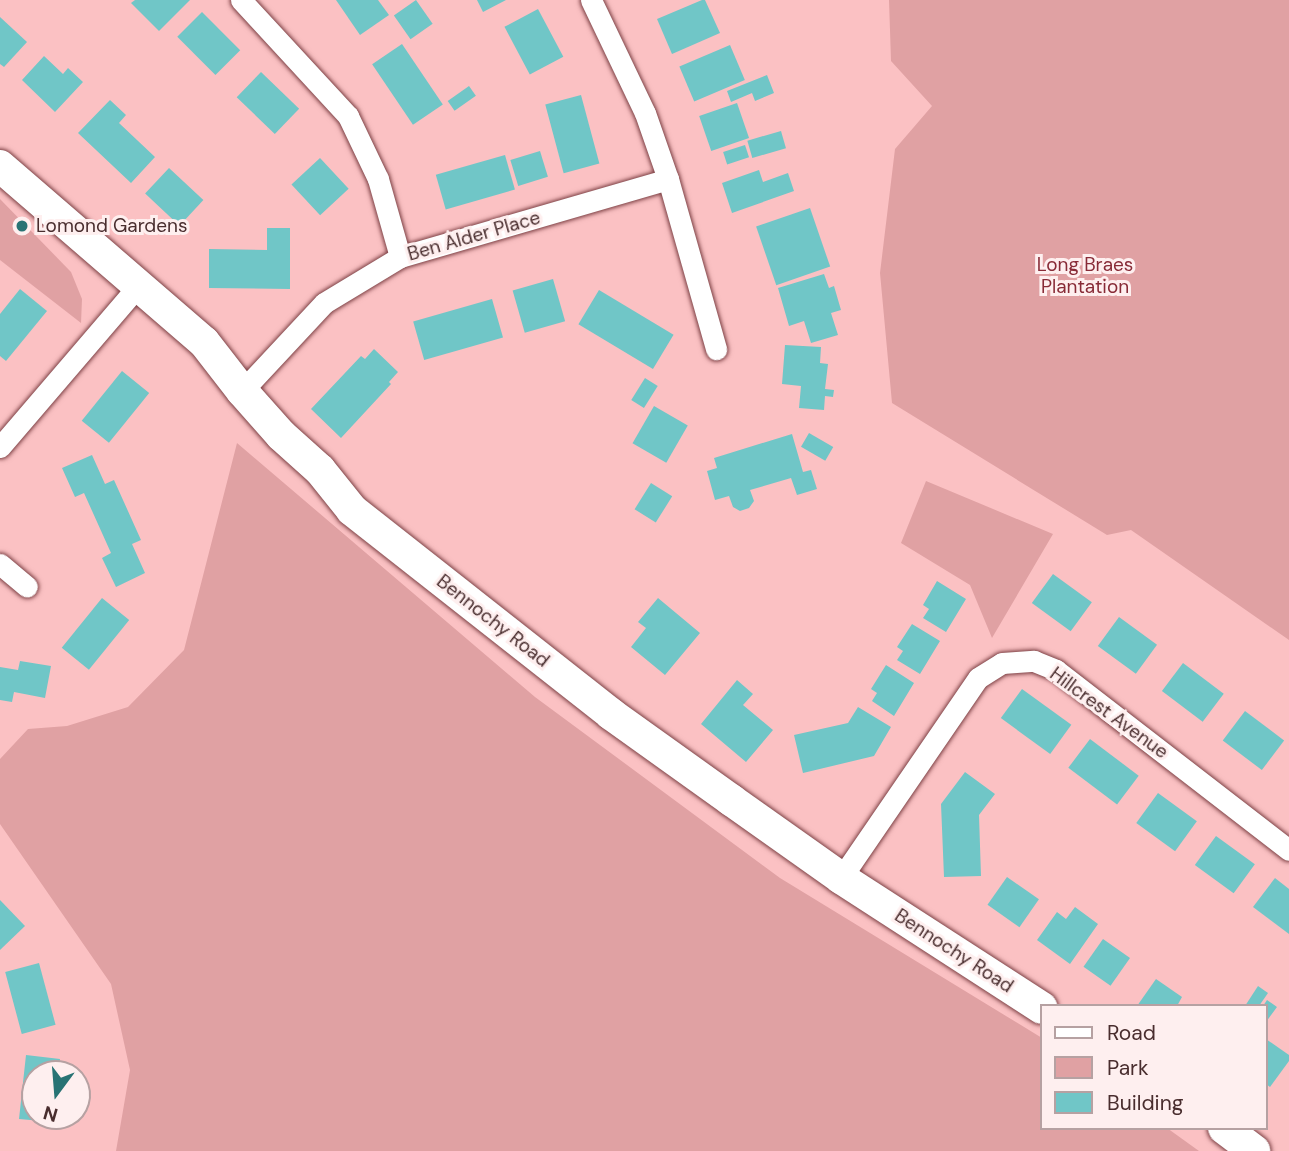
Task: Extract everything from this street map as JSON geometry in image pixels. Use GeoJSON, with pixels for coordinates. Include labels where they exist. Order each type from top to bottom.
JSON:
{"type":"FeatureCollection","features":[{"type":"Feature","properties":{"kind":"street"},"geometry":{"type":"LineString","coordinates":[[241,0],[348,116],[378,179],[400,257]]}},
{"type":"Feature","properties":{"kind":"street"},"geometry":{"type":"LineString","coordinates":[[591,0],[645,113],[668,179],[716,349]]}},
{"type":"Feature","properties":{"kind":"street","name":"Bennochy Road"},"geometry":{"type":"LineString","coordinates":[[0,166],[204,342],[242,391],[281,435],[320,470],[352,510],[611,713],[841,878],[1040,1008]]}},
{"type":"Feature","properties":{"kind":"street","name":"Ben Alder Place"},"geometry":{"type":"LineString","coordinates":[[242,391],[324,303],[400,257],[668,179]]}},
{"type":"Feature","properties":{"kind":"street"},"geometry":{"type":"LineString","coordinates":[[0,447],[139,285]]}},
{"type":"Feature","properties":{"kind":"street"},"geometry":{"type":"LineString","coordinates":[[0,564],[27,587]]}},
{"type":"Feature","properties":{"kind":"street","name":"Hillcrest Avenue"},"geometry":{"type":"LineString","coordinates":[[841,878],[978,678],[1002,663],[1013,662],[1034,661],[1056,670],[1289,850]]}},
{"type":"Feature","properties":{"kind":"street"},"geometry":{"type":"LineString","coordinates":[[1227,1130],[1254,1151]]}},
{"type":"Feature","properties":{"kind":"green space","name":"Long Braes Plantation"},"geometry":{"type":"Polygon","coordinates":[[[889,0],[1289,0],[1289,640],[1131,530],[1107,535],[892,403],[880,273],[895,149],[932,106],[891,61],[889,0]]]}},
{"type":"Feature","properties":{"kind":"green space"},"geometry":{"type":"Polygon","coordinates":[[[0,199],[71,272],[82,299],[81,323],[0,260],[0,199]]]}},
{"type":"Feature","properties":{"kind":"green space"},"geometry":{"type":"Polygon","coordinates":[[[237,443],[535,697],[780,878],[1040,1037],[1040,1130],[1170,1130],[1199,1151],[116,1151],[130,1070],[111,984],[0,824],[0,759],[28,729],[67,726],[128,707],[184,650],[237,443]]]}},
{"type":"Feature","properties":{"kind":"green space"},"geometry":{"type":"Polygon","coordinates":[[[926,481],[1053,534],[992,638],[970,585],[901,543],[926,481]]]}},
{"type":"Feature","properties":{"kind":"building"},"geometry":{"type":"Polygon","coordinates":[[[135,0],[190,0],[159,31],[131,3],[135,0]]]}},
{"type":"Feature","properties":{"kind":"building"},"geometry":{"type":"Polygon","coordinates":[[[336,0],[378,0],[389,15],[360,35],[336,0]]]}},
{"type":"Feature","properties":{"kind":"building"},"geometry":{"type":"Polygon","coordinates":[[[416,0],[433,24],[411,39],[394,15],[416,0]]]}},
{"type":"Feature","properties":{"kind":"building"},"geometry":{"type":"Polygon","coordinates":[[[477,0],[506,0],[483,12],[477,0]]]}},
{"type":"Feature","properties":{"kind":"building"},"geometry":{"type":"Polygon","coordinates":[[[705,0],[720,33],[672,54],[657,19],[705,0]]]}},
{"type":"Feature","properties":{"kind":"building"},"geometry":{"type":"Polygon","coordinates":[[[538,9],[563,57],[530,75],[504,27],[538,9]]]}},
{"type":"Feature","properties":{"kind":"building"},"geometry":{"type":"Polygon","coordinates":[[[202,12],[240,50],[215,75],[177,37],[202,12]]]}},
{"type":"Feature","properties":{"kind":"building"},"geometry":{"type":"Polygon","coordinates":[[[0,17],[27,42],[4,67],[0,64],[0,17]]]}},
{"type":"Feature","properties":{"kind":"building"},"geometry":{"type":"Polygon","coordinates":[[[402,44],[443,105],[413,125],[372,64],[402,44]]]}},
{"type":"Feature","properties":{"kind":"building"},"geometry":{"type":"Polygon","coordinates":[[[730,45],[745,80],[694,101],[679,66],[730,45]]]}},
{"type":"Feature","properties":{"kind":"building"},"geometry":{"type":"Polygon","coordinates":[[[44,56],[63,74],[68,68],[83,82],[55,112],[22,80],[44,56]]]}},
{"type":"Feature","properties":{"kind":"building"},"geometry":{"type":"Polygon","coordinates":[[[261,72],[299,109],[275,134],[237,97],[261,72]]]}},
{"type":"Feature","properties":{"kind":"building"},"geometry":{"type":"Polygon","coordinates":[[[767,75],[774,93],[755,101],[752,93],[731,102],[727,91],[767,75]]]}},
{"type":"Feature","properties":{"kind":"building"},"geometry":{"type":"Polygon","coordinates":[[[469,86],[476,96],[455,111],[448,101],[469,86]]]}},
{"type":"Feature","properties":{"kind":"building"},"geometry":{"type":"Polygon","coordinates":[[[581,95],[599,164],[564,173],[545,105],[581,95]]]}},
{"type":"Feature","properties":{"kind":"building"},"geometry":{"type":"Polygon","coordinates":[[[110,100],[126,115],[119,123],[155,157],[131,183],[78,133],[110,100]]]}},
{"type":"Feature","properties":{"kind":"building"},"geometry":{"type":"Polygon","coordinates":[[[737,103],[749,138],[711,151],[699,116],[737,103]]]}},
{"type":"Feature","properties":{"kind":"building"},"geometry":{"type":"Polygon","coordinates":[[[781,131],[786,148],[752,158],[747,141],[781,131]]]}},
{"type":"Feature","properties":{"kind":"building"},"geometry":{"type":"Polygon","coordinates":[[[745,145],[749,157],[727,164],[723,152],[745,145]]]}},
{"type":"Feature","properties":{"kind":"building"},"geometry":{"type":"Polygon","coordinates":[[[540,151],[548,177],[518,186],[510,160],[540,151]]]}},
{"type":"Feature","properties":{"kind":"building"},"geometry":{"type":"Polygon","coordinates":[[[505,155],[515,190],[446,209],[436,175],[505,155]]]}},
{"type":"Feature","properties":{"kind":"building"},"geometry":{"type":"Polygon","coordinates":[[[320,158],[349,189],[320,215],[291,185],[320,158]]]}},
{"type":"Feature","properties":{"kind":"building"},"geometry":{"type":"Polygon","coordinates":[[[169,168],[203,200],[180,226],[145,194],[169,168]]]}},
{"type":"Feature","properties":{"kind":"building"},"geometry":{"type":"Polygon","coordinates":[[[759,170],[763,182],[788,173],[794,191],[732,213],[722,183],[759,170]]]}},
{"type":"Feature","properties":{"kind":"building"},"geometry":{"type":"Polygon","coordinates":[[[810,208],[830,267],[776,285],[756,227],[810,208]]]}},
{"type":"Feature","properties":{"kind":"building"},"geometry":{"type":"Polygon","coordinates":[[[267,228],[290,228],[290,289],[209,288],[209,249],[267,250],[267,228]]]}},
{"type":"Feature","properties":{"kind":"building"},"geometry":{"type":"Polygon","coordinates":[[[824,274],[829,288],[834,286],[841,310],[831,313],[838,335],[811,343],[804,321],[789,326],[778,288],[824,274]]]}},
{"type":"Feature","properties":{"kind":"building"},"geometry":{"type":"Polygon","coordinates":[[[553,279],[565,321],[525,333],[513,291],[553,279]]]}},
{"type":"Feature","properties":{"kind":"building"},"geometry":{"type":"Polygon","coordinates":[[[20,289],[47,311],[6,361],[0,356],[0,314],[20,289]]]}},
{"type":"Feature","properties":{"kind":"building"},"geometry":{"type":"Polygon","coordinates":[[[599,290],[674,335],[653,369],[578,324],[599,290]]]}},
{"type":"Feature","properties":{"kind":"building"},"geometry":{"type":"Polygon","coordinates":[[[492,299],[503,337],[424,360],[413,322],[492,299]]]}},
{"type":"Feature","properties":{"kind":"building"},"geometry":{"type":"Polygon","coordinates":[[[785,345],[821,347],[820,363],[828,364],[825,389],[834,390],[833,397],[825,396],[824,410],[799,408],[801,386],[782,384],[785,345]]]}},
{"type":"Feature","properties":{"kind":"building"},"geometry":{"type":"Polygon","coordinates":[[[374,349],[398,372],[389,382],[391,384],[341,438],[311,409],[361,356],[365,359],[374,349]]]}},
{"type":"Feature","properties":{"kind":"building"},"geometry":{"type":"Polygon","coordinates":[[[122,371],[149,393],[109,443],[82,421],[122,371]]]}},
{"type":"Feature","properties":{"kind":"building"},"geometry":{"type":"Polygon","coordinates":[[[645,378],[658,386],[644,408],[631,400],[645,378]]]}},
{"type":"Feature","properties":{"kind":"building"},"geometry":{"type":"Polygon","coordinates":[[[654,406],[688,426],[666,463],[632,443],[654,406]]]}},
{"type":"Feature","properties":{"kind":"building"},"geometry":{"type":"Polygon","coordinates":[[[809,433],[833,447],[825,461],[801,447],[809,433]]]}},
{"type":"Feature","properties":{"kind":"building"},"geometry":{"type":"Polygon","coordinates":[[[792,434],[803,472],[811,470],[817,489],[797,495],[791,478],[750,490],[754,501],[749,508],[740,511],[733,507],[729,496],[715,500],[707,471],[717,468],[714,458],[792,434]]]}},
{"type":"Feature","properties":{"kind":"building"},"geometry":{"type":"Polygon","coordinates":[[[92,455],[105,484],[114,480],[141,540],[132,544],[145,573],[116,587],[102,558],[111,553],[84,493],[75,497],[62,468],[92,455]]]}},
{"type":"Feature","properties":{"kind":"building"},"geometry":{"type":"Polygon","coordinates":[[[651,483],[672,496],[656,523],[635,509],[651,483]]]}},
{"type":"Feature","properties":{"kind":"building"},"geometry":{"type":"Polygon","coordinates":[[[1053,574],[1092,602],[1071,631],[1032,603],[1053,574]]]}},
{"type":"Feature","properties":{"kind":"building"},"geometry":{"type":"Polygon","coordinates":[[[937,581],[966,599],[946,632],[923,618],[929,609],[923,605],[937,581]]]}},
{"type":"Feature","properties":{"kind":"building"},"geometry":{"type":"Polygon","coordinates":[[[102,598],[129,620],[89,670],[62,648],[102,598]]]}},
{"type":"Feature","properties":{"kind":"building"},"geometry":{"type":"Polygon","coordinates":[[[658,598],[700,633],[665,675],[631,647],[646,628],[638,622],[658,598]]]}},
{"type":"Feature","properties":{"kind":"building"},"geometry":{"type":"Polygon","coordinates":[[[1119,617],[1157,645],[1136,674],[1098,646],[1119,617]]]}},
{"type":"Feature","properties":{"kind":"building"},"geometry":{"type":"Polygon","coordinates":[[[912,624],[940,641],[920,674],[897,660],[903,651],[897,647],[912,624]]]}},
{"type":"Feature","properties":{"kind":"building"},"geometry":{"type":"Polygon","coordinates":[[[20,661],[51,666],[45,698],[14,692],[12,702],[0,700],[0,667],[18,670],[20,661]]]}},
{"type":"Feature","properties":{"kind":"building"},"geometry":{"type":"Polygon","coordinates":[[[1183,663],[1224,694],[1203,722],[1162,691],[1183,663]]]}},
{"type":"Feature","properties":{"kind":"building"},"geometry":{"type":"Polygon","coordinates":[[[886,665],[914,683],[894,716],[872,701],[877,693],[871,689],[886,665]]]}},
{"type":"Feature","properties":{"kind":"building"},"geometry":{"type":"Polygon","coordinates":[[[737,680],[753,694],[743,705],[773,730],[746,762],[701,724],[737,680]]]}},
{"type":"Feature","properties":{"kind":"building"},"geometry":{"type":"Polygon","coordinates":[[[1022,689],[1071,725],[1050,754],[1001,718],[1022,689]]]}},
{"type":"Feature","properties":{"kind":"building"},"geometry":{"type":"Polygon","coordinates":[[[858,707],[891,727],[874,756],[803,773],[794,735],[848,723],[858,707]]]}},
{"type":"Feature","properties":{"kind":"building"},"geometry":{"type":"Polygon","coordinates":[[[1245,711],[1284,740],[1262,770],[1223,741],[1245,711]]]}},
{"type":"Feature","properties":{"kind":"building"},"geometry":{"type":"Polygon","coordinates":[[[1090,739],[1139,776],[1117,804],[1068,768],[1090,739]]]}},
{"type":"Feature","properties":{"kind":"building"},"geometry":{"type":"Polygon","coordinates":[[[965,772],[995,794],[979,815],[981,876],[944,877],[941,804],[965,772]]]}},
{"type":"Feature","properties":{"kind":"building"},"geometry":{"type":"Polygon","coordinates":[[[1158,793],[1197,821],[1175,851],[1136,823],[1158,793]]]}},
{"type":"Feature","properties":{"kind":"building"},"geometry":{"type":"Polygon","coordinates":[[[1216,836],[1255,864],[1234,893],[1195,865],[1216,836]]]}},
{"type":"Feature","properties":{"kind":"building"},"geometry":{"type":"Polygon","coordinates":[[[1007,877],[1039,899],[1019,927],[987,905],[1007,877]]]}},
{"type":"Feature","properties":{"kind":"building"},"geometry":{"type":"Polygon","coordinates":[[[1275,878],[1289,889],[1289,934],[1253,907],[1275,878]]]}},
{"type":"Feature","properties":{"kind":"building"},"geometry":{"type":"Polygon","coordinates":[[[0,900],[25,926],[0,950],[0,900]]]}},
{"type":"Feature","properties":{"kind":"building"},"geometry":{"type":"Polygon","coordinates":[[[1075,907],[1098,924],[1070,964],[1037,940],[1057,912],[1066,919],[1075,907]]]}},
{"type":"Feature","properties":{"kind":"building"},"geometry":{"type":"Polygon","coordinates":[[[1103,939],[1130,958],[1111,986],[1083,967],[1103,939]]]}},
{"type":"Feature","properties":{"kind":"building"},"geometry":{"type":"Polygon","coordinates":[[[39,963],[56,1025],[22,1034],[5,972],[39,963]]]}},
{"type":"Feature","properties":{"kind":"building"},"geometry":{"type":"Polygon","coordinates":[[[1156,979],[1182,997],[1178,1004],[1138,1004],[1156,979]]]}},
{"type":"Feature","properties":{"kind":"building"},"geometry":{"type":"Polygon","coordinates":[[[1258,986],[1268,993],[1260,1004],[1246,1004],[1258,986]]]}},
{"type":"Feature","properties":{"kind":"building"},"geometry":{"type":"Polygon","coordinates":[[[1267,1000],[1277,1007],[1268,1019],[1268,1004],[1264,1004],[1267,1000]]]}},
{"type":"Feature","properties":{"kind":"building"},"geometry":{"type":"Polygon","coordinates":[[[1268,1040],[1289,1055],[1289,1061],[1270,1087],[1268,1040]]]}},
{"type":"Feature","properties":{"kind":"building"},"geometry":{"type":"Polygon","coordinates":[[[26,1055],[60,1059],[60,1060],[25,1060],[26,1055]]]}},
{"type":"Feature","properties":{"kind":"place","name":"Lomond Gardens"},"geometry":{"type":"Point","coordinates":[22,226]}}]}
